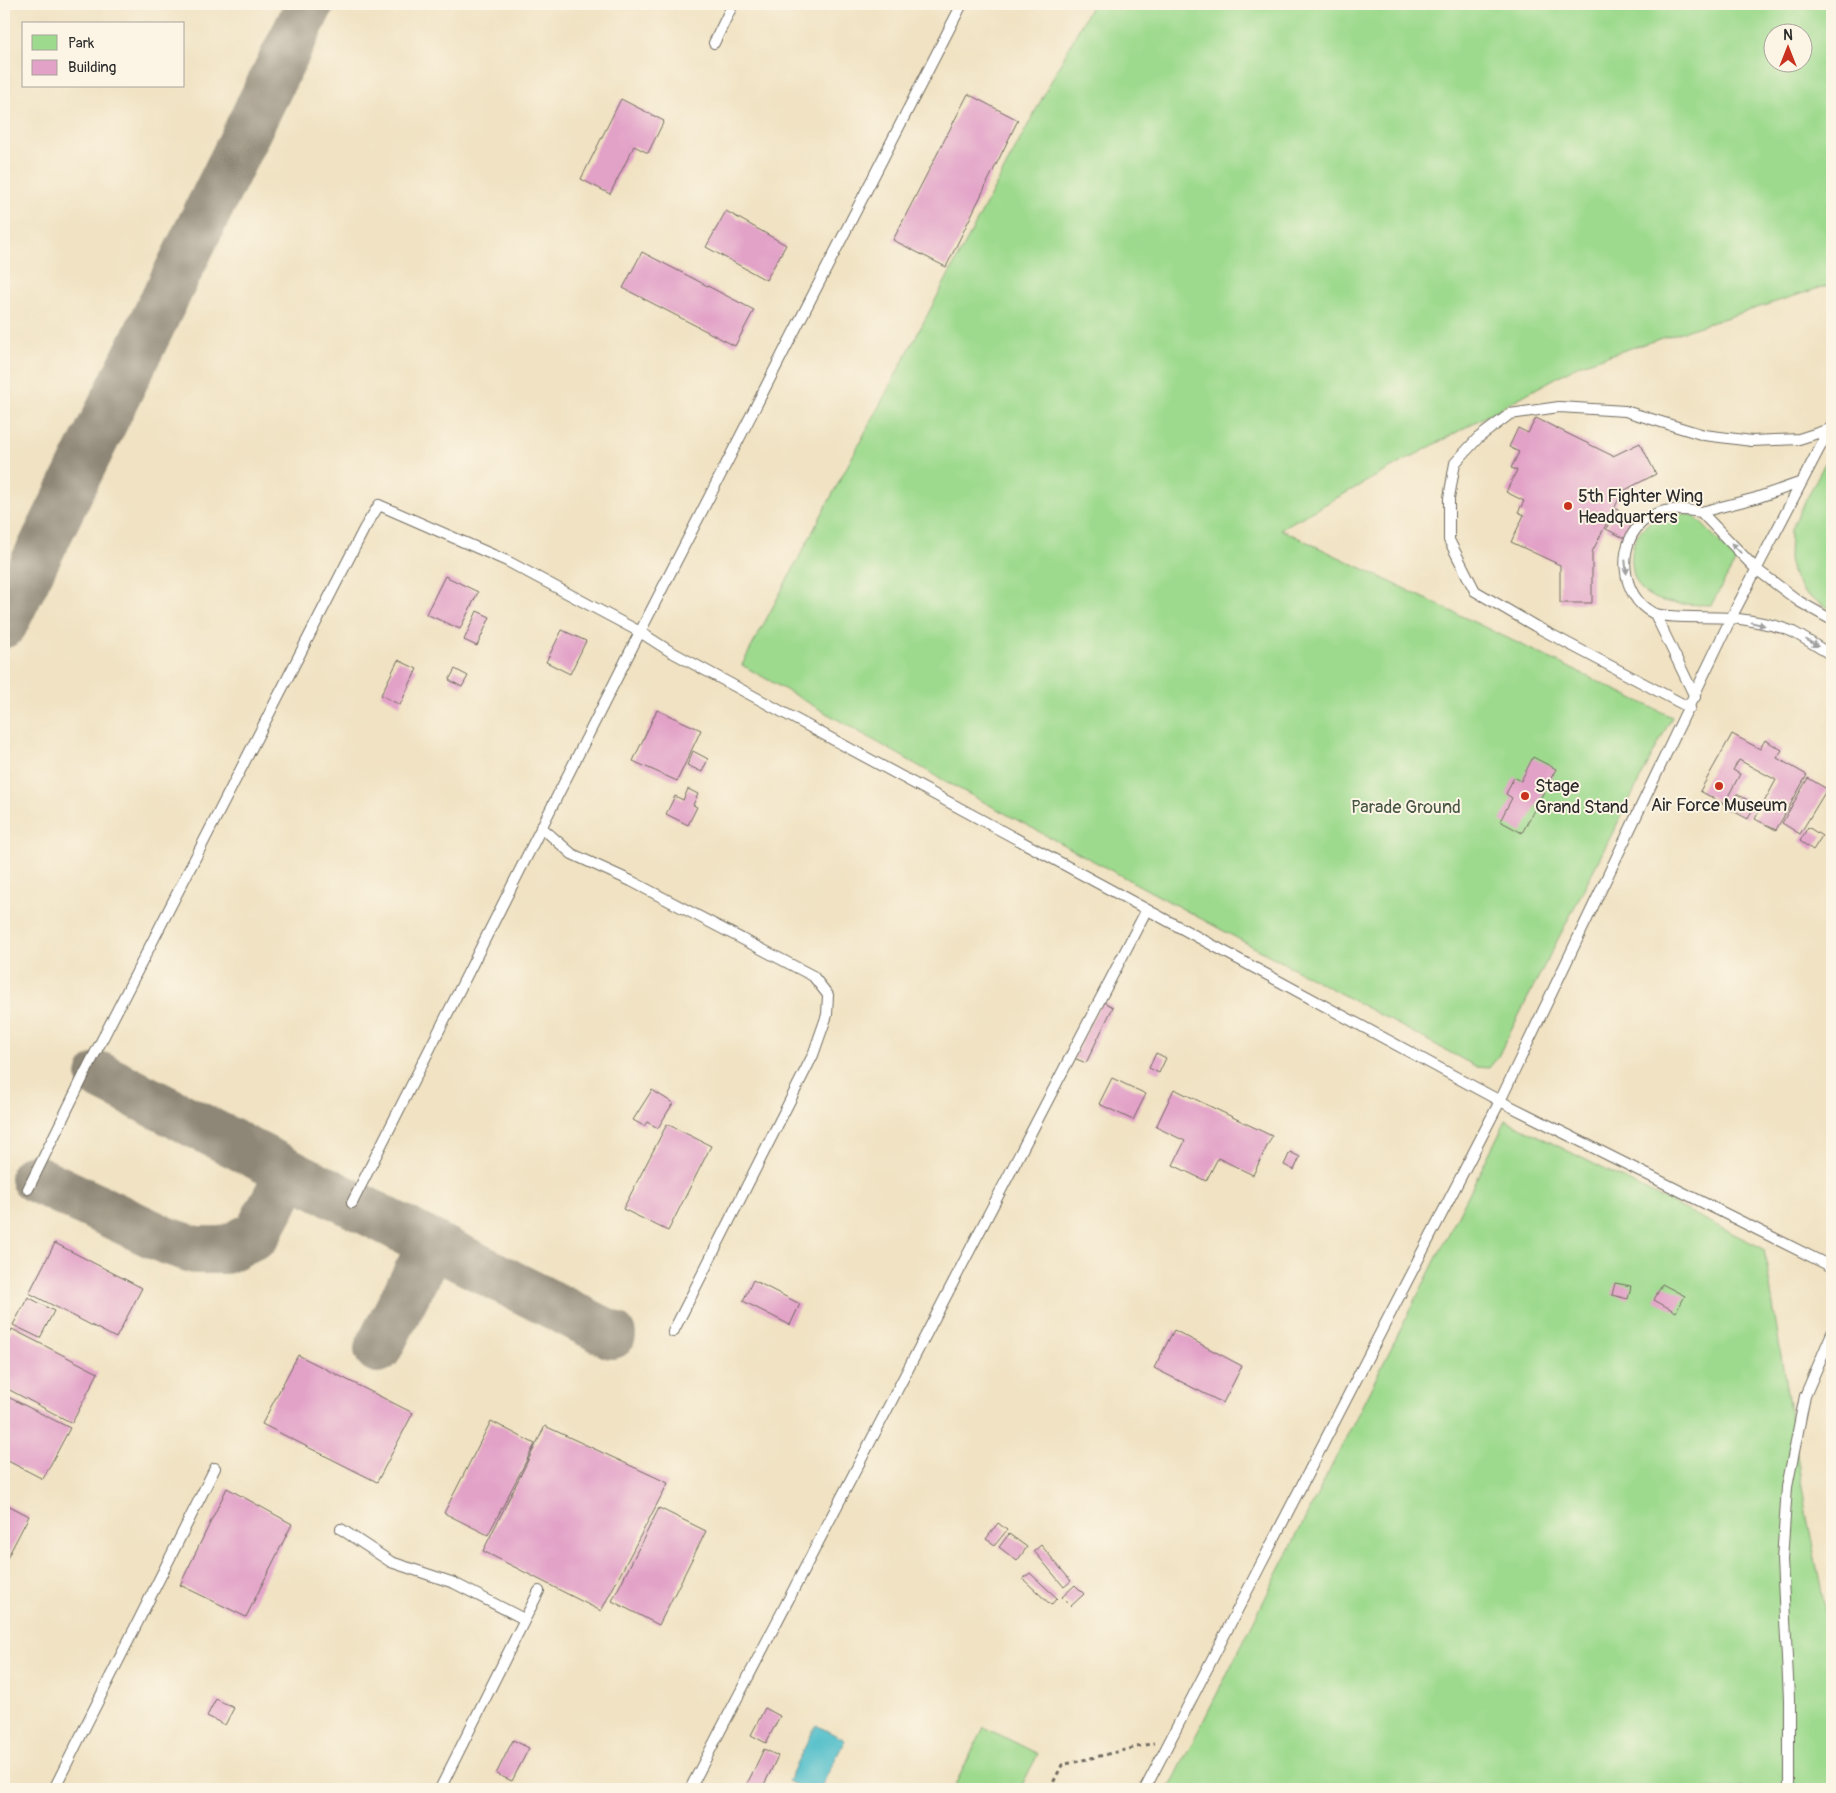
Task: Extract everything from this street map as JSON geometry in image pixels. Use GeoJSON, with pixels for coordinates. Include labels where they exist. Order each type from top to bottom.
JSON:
{"type":"FeatureCollection","features":[{"type":"Feature","properties":{"kind":"lane"},"geometry":{"type":"LineString","coordinates":[[714,43],[733,4]]}},
{"type":"Feature","properties":{"kind":"lane"},"geometry":{"type":"LineString","coordinates":[[352,1203],[640,632],[962,4]]}},
{"type":"Feature","properties":{"kind":"lane"},"geometry":{"type":"LineString","coordinates":[[1690,708],[1535,626],[1475,591],[1450,540],[1449,498],[1455,463],[1478,438],[1510,414],[1559,407],[1625,411],[1704,435],[1752,441],[1799,439],[1831,426]]}},
{"type":"Feature","properties":{"kind":"lane"},"geometry":{"type":"LineString","coordinates":[[1146,1789],[1500,1101],[1690,708],[1731,618],[1831,426]]}},
{"type":"Feature","properties":{"kind":"lane"},"geometry":{"type":"LineString","coordinates":[[1802,482],[1756,498],[1701,512],[1667,509],[1646,519],[1635,530],[1626,548],[1625,566],[1633,594],[1643,607],[1655,614],[1731,618],[1791,631],[1832,655]]}},
{"type":"Feature","properties":{"kind":"lane"},"geometry":{"type":"LineString","coordinates":[[28,1188],[258,733],[364,529],[379,505],[507,561],[640,632],[668,650],[1146,911],[1500,1101],[1832,1267]]}},
{"type":"Feature","properties":{"kind":"lane"},"geometry":{"type":"LineString","coordinates":[[1701,512],[1756,569],[1800,602],[1832,620]]}},
{"type":"Feature","properties":{"kind":"lane"},"geometry":{"type":"LineString","coordinates":[[1655,614],[1695,697]]}},
{"type":"Feature","properties":{"kind":"lane"},"geometry":{"type":"LineString","coordinates":[[541,827],[572,854],[631,880],[813,976],[828,995],[827,1015],[813,1055],[673,1332]]}},
{"type":"Feature","properties":{"kind":"lane"},"geometry":{"type":"LineString","coordinates":[[690,1789],[1146,911]]}},
{"type":"Feature","properties":{"kind":"lane"},"geometry":{"type":"LineString","coordinates":[[1789,1789],[1789,1698],[1782,1560],[1787,1487],[1805,1396],[1832,1333]]}},
{"type":"Feature","properties":{"kind":"lane"},"geometry":{"type":"LineString","coordinates":[[54,1789],[215,1468]]}},
{"type":"Feature","properties":{"kind":"lane"},"geometry":{"type":"LineString","coordinates":[[341,1529],[391,1562],[454,1584],[524,1619]]}},
{"type":"Feature","properties":{"kind":"lane"},"geometry":{"type":"LineString","coordinates":[[440,1789],[539,1591]]}},
{"type":"Feature","properties":{"kind":"path"},"geometry":{"type":"LineString","coordinates":[[1050,1789],[1062,1765],[1171,1739]]}},
{"type":"Feature","properties":{"kind":"green space","name":"Parade Ground"},"geometry":{"type":"Polygon","coordinates":[[[1092,4],[1832,4],[1832,284],[1581,364],[1280,529],[1672,717],[1497,1058],[1489,1068],[1477,1067],[954,786],[742,665],[1092,4]]]}},
{"type":"Feature","properties":{"kind":"green space"},"geometry":{"type":"Polygon","coordinates":[[[1832,449],[1832,610],[1804,593],[1793,576],[1789,559],[1790,531],[1832,449]]]}},
{"type":"Feature","properties":{"kind":"green space"},"geometry":{"type":"Polygon","coordinates":[[[1665,513],[1693,515],[1737,559],[1711,605],[1678,604],[1662,601],[1644,592],[1636,581],[1632,561],[1634,543],[1637,536],[1648,524],[1665,513]]]}},
{"type":"Feature","properties":{"kind":"green space"},"geometry":{"type":"Polygon","coordinates":[[[1506,1120],[1764,1249],[1807,1518],[1832,1644],[1832,1789],[1169,1789],[1506,1120]]]}},
{"type":"Feature","properties":{"kind":"green space"},"geometry":{"type":"Polygon","coordinates":[[[984,1727],[1038,1754],[1020,1789],[953,1789],[984,1727]]]}},
{"type":"Feature","properties":{"kind":"water"},"geometry":{"type":"Polygon","coordinates":[[[816,1725],[845,1740],[820,1789],[804,1789],[788,1781],[816,1725]]]}},
{"type":"Feature","properties":{"kind":"building"},"geometry":{"type":"Polygon","coordinates":[[[968,94],[1018,120],[946,267],[893,240],[968,94]]]}},
{"type":"Feature","properties":{"kind":"building"},"geometry":{"type":"Polygon","coordinates":[[[621,99],[664,121],[648,153],[634,146],[610,194],[581,179],[621,99]]]}},
{"type":"Feature","properties":{"kind":"building"},"geometry":{"type":"Polygon","coordinates":[[[726,211],[786,245],[766,280],[706,247],[726,211]]]}},
{"type":"Feature","properties":{"kind":"building"},"geometry":{"type":"Polygon","coordinates":[[[642,252],[754,310],[735,346],[623,288],[642,252]]]}},
{"type":"Feature","properties":{"kind":"building","name":"5th Fighter Wing Headquarters"},"geometry":{"type":"Polygon","coordinates":[[[1536,418],[1613,456],[1640,443],[1656,474],[1623,491],[1592,552],[1592,603],[1560,603],[1560,565],[1511,542],[1524,515],[1518,512],[1524,501],[1506,492],[1517,470],[1511,468],[1519,452],[1509,447],[1518,428],[1528,433],[1536,418]]]}},
{"type":"Feature","properties":{"kind":"building"},"geometry":{"type":"Polygon","coordinates":[[[1616,509],[1636,519],[1626,539],[1606,529],[1616,509]]]}},
{"type":"Feature","properties":{"kind":"building"},"geometry":{"type":"Polygon","coordinates":[[[445,576],[478,592],[460,629],[426,614],[445,576]]]}},
{"type":"Feature","properties":{"kind":"building"},"geometry":{"type":"Polygon","coordinates":[[[477,611],[490,617],[477,646],[464,640],[477,611]]]}},
{"type":"Feature","properties":{"kind":"building"},"geometry":{"type":"Polygon","coordinates":[[[562,630],[586,641],[570,674],[546,662],[562,630]]]}},
{"type":"Feature","properties":{"kind":"building"},"geometry":{"type":"Polygon","coordinates":[[[398,660],[417,669],[400,705],[381,695],[398,660]]]}},
{"type":"Feature","properties":{"kind":"building"},"geometry":{"type":"Polygon","coordinates":[[[455,669],[468,676],[462,687],[449,680],[455,669]]]}},
{"type":"Feature","properties":{"kind":"building"},"geometry":{"type":"Polygon","coordinates":[[[657,710],[701,730],[677,781],[633,761],[657,710]]]}},
{"type":"Feature","properties":{"kind":"building","name":"Air Force Museum"},"geometry":{"type":"Polygon","coordinates":[[[1732,734],[1760,749],[1765,740],[1782,750],[1777,758],[1807,775],[1776,830],[1755,819],[1776,780],[1739,760],[1733,770],[1740,774],[1724,804],[1700,791],[1732,734]]]}},
{"type":"Feature","properties":{"kind":"building"},"geometry":{"type":"Polygon","coordinates":[[[693,751],[708,759],[702,772],[687,765],[693,751]]]}},
{"type":"Feature","properties":{"kind":"building","name":"Stage Grand Stand"},"geometry":{"type":"Polygon","coordinates":[[[1533,757],[1556,769],[1522,833],[1500,821],[1512,798],[1506,794],[1514,777],[1521,781],[1533,757]]]}},
{"type":"Feature","properties":{"kind":"building"},"geometry":{"type":"Polygon","coordinates":[[[1808,778],[1827,789],[1800,834],[1782,823],[1808,778]]]}},
{"type":"Feature","properties":{"kind":"building"},"geometry":{"type":"Polygon","coordinates":[[[688,789],[698,794],[693,805],[697,807],[688,825],[666,814],[675,796],[683,800],[688,789]]]}},
{"type":"Feature","properties":{"kind":"building"},"geometry":{"type":"Polygon","coordinates":[[[1737,794],[1755,804],[1748,819],[1729,809],[1737,794]]]}},
{"type":"Feature","properties":{"kind":"building"},"geometry":{"type":"Polygon","coordinates":[[[1808,827],[1822,836],[1813,850],[1800,841],[1808,827]]]}},
{"type":"Feature","properties":{"kind":"building"},"geometry":{"type":"Polygon","coordinates":[[[1102,1001],[1113,1007],[1086,1063],[1074,1058],[1102,1001]]]}},
{"type":"Feature","properties":{"kind":"building"},"geometry":{"type":"Polygon","coordinates":[[[1156,1053],[1166,1058],[1159,1073],[1149,1068],[1156,1053]]]}},
{"type":"Feature","properties":{"kind":"building"},"geometry":{"type":"Polygon","coordinates":[[[1112,1078],[1146,1094],[1133,1120],[1099,1104],[1112,1078]]]}},
{"type":"Feature","properties":{"kind":"building"},"geometry":{"type":"Polygon","coordinates":[[[1174,1089],[1272,1136],[1253,1175],[1218,1158],[1206,1181],[1173,1165],[1185,1141],[1156,1127],[1174,1089]]]}},
{"type":"Feature","properties":{"kind":"building"},"geometry":{"type":"Polygon","coordinates":[[[652,1090],[673,1103],[658,1128],[647,1122],[644,1126],[633,1120],[652,1090]]]}},
{"type":"Feature","properties":{"kind":"building"},"geometry":{"type":"Polygon","coordinates":[[[667,1124],[711,1146],[668,1231],[623,1209],[667,1124]]]}},
{"type":"Feature","properties":{"kind":"building"},"geometry":{"type":"Polygon","coordinates":[[[1290,1152],[1300,1157],[1294,1170],[1284,1165],[1290,1152]]]}},
{"type":"Feature","properties":{"kind":"building"},"geometry":{"type":"Polygon","coordinates":[[[55,1243],[142,1288],[116,1338],[29,1293],[55,1243]]]}},
{"type":"Feature","properties":{"kind":"building"},"geometry":{"type":"Polygon","coordinates":[[[753,1280],[800,1304],[790,1325],[743,1301],[753,1280]]]}},
{"type":"Feature","properties":{"kind":"building"},"geometry":{"type":"Polygon","coordinates":[[[1615,1283],[1631,1286],[1628,1299],[1612,1295],[1615,1283]]]}},
{"type":"Feature","properties":{"kind":"building"},"geometry":{"type":"Polygon","coordinates":[[[1662,1284],[1685,1296],[1676,1312],[1654,1300],[1662,1284]]]}},
{"type":"Feature","properties":{"kind":"building"},"geometry":{"type":"Polygon","coordinates":[[[28,1297],[54,1311],[40,1338],[13,1325],[28,1297]]]}},
{"type":"Feature","properties":{"kind":"building"},"geometry":{"type":"Polygon","coordinates":[[[12,1329],[98,1373],[72,1423],[4,1387],[4,1345],[12,1329]]]}},
{"type":"Feature","properties":{"kind":"building"},"geometry":{"type":"Polygon","coordinates":[[[1174,1330],[1242,1366],[1223,1403],[1154,1368],[1174,1330]]]}},
{"type":"Feature","properties":{"kind":"building"},"geometry":{"type":"Polygon","coordinates":[[[298,1355],[413,1413],[377,1482],[262,1424],[298,1355]]]}},
{"type":"Feature","properties":{"kind":"building"},"geometry":{"type":"Polygon","coordinates":[[[4,1395],[70,1428],[43,1479],[4,1459],[4,1395]]]}},
{"type":"Feature","properties":{"kind":"building"},"geometry":{"type":"Polygon","coordinates":[[[491,1421],[535,1444],[488,1535],[444,1513],[491,1421]]]}},
{"type":"Feature","properties":{"kind":"building"},"geometry":{"type":"Polygon","coordinates":[[[545,1426],[668,1483],[601,1611],[483,1551],[545,1426]]]}},
{"type":"Feature","properties":{"kind":"building"},"geometry":{"type":"Polygon","coordinates":[[[227,1488],[292,1524],[246,1617],[180,1585],[227,1488]]]}},
{"type":"Feature","properties":{"kind":"building"},"geometry":{"type":"Polygon","coordinates":[[[4,1503],[29,1516],[4,1564],[4,1503]]]}},
{"type":"Feature","properties":{"kind":"building"},"geometry":{"type":"Polygon","coordinates":[[[659,1508],[706,1531],[659,1625],[612,1601],[659,1508]]]}},
{"type":"Feature","properties":{"kind":"building"},"geometry":{"type":"Polygon","coordinates":[[[998,1523],[1007,1530],[995,1545],[986,1539],[998,1523]]]}},
{"type":"Feature","properties":{"kind":"building"},"geometry":{"type":"Polygon","coordinates":[[[1009,1534],[1027,1547],[1017,1561],[999,1547],[1009,1534]]]}},
{"type":"Feature","properties":{"kind":"building"},"geometry":{"type":"Polygon","coordinates":[[[1041,1545],[1071,1581],[1064,1587],[1034,1551],[1041,1545]]]}},
{"type":"Feature","properties":{"kind":"building"},"geometry":{"type":"Polygon","coordinates":[[[1030,1573],[1057,1598],[1051,1605],[1023,1579],[1030,1573]]]}},
{"type":"Feature","properties":{"kind":"building"},"geometry":{"type":"Polygon","coordinates":[[[1075,1585],[1084,1594],[1071,1606],[1062,1597],[1075,1585]]]}},
{"type":"Feature","properties":{"kind":"building"},"geometry":{"type":"Polygon","coordinates":[[[216,1699],[234,1708],[225,1725],[207,1716],[216,1699]]]}},
{"type":"Feature","properties":{"kind":"building"},"geometry":{"type":"Polygon","coordinates":[[[765,1708],[780,1716],[766,1743],[751,1735],[765,1708]]]}},
{"type":"Feature","properties":{"kind":"building"},"geometry":{"type":"Polygon","coordinates":[[[513,1740],[529,1748],[512,1781],[496,1774],[513,1740]]]}},
{"type":"Feature","properties":{"kind":"building"},"geometry":{"type":"Polygon","coordinates":[[[764,1749],[778,1756],[762,1789],[758,1789],[747,1784],[764,1749]]]}},
{"type":"Feature","properties":{"kind":"taxiway"},"geometry":{"type":"LineString","coordinates":[[4,624],[310,4]]}},
{"type":"Feature","properties":{"kind":"taxiway"},"geometry":{"type":"LineString","coordinates":[[100,1076],[612,1335]]}},
{"type":"Feature","properties":{"kind":"taxiway"},"geometry":{"type":"LineString","coordinates":[[34,1178],[165,1240],[195,1250],[225,1250],[257,1234],[290,1172]]}},
{"type":"Feature","properties":{"kind":"taxiway"},"geometry":{"type":"LineString","coordinates":[[378,1349],[432,1244]]}},
{"type":"Feature","properties":{"kind":"place","name":"5th Fighter Wing Headquarters"},"geometry":{"type":"Point","coordinates":[1568,506]}},
{"type":"Feature","properties":{"kind":"place","name":"Air Force Museum"},"geometry":{"type":"Point","coordinates":[1719,786]}},
{"type":"Feature","properties":{"kind":"place","name":"Stage Grand Stand"},"geometry":{"type":"Point","coordinates":[1525,796]}}]}
